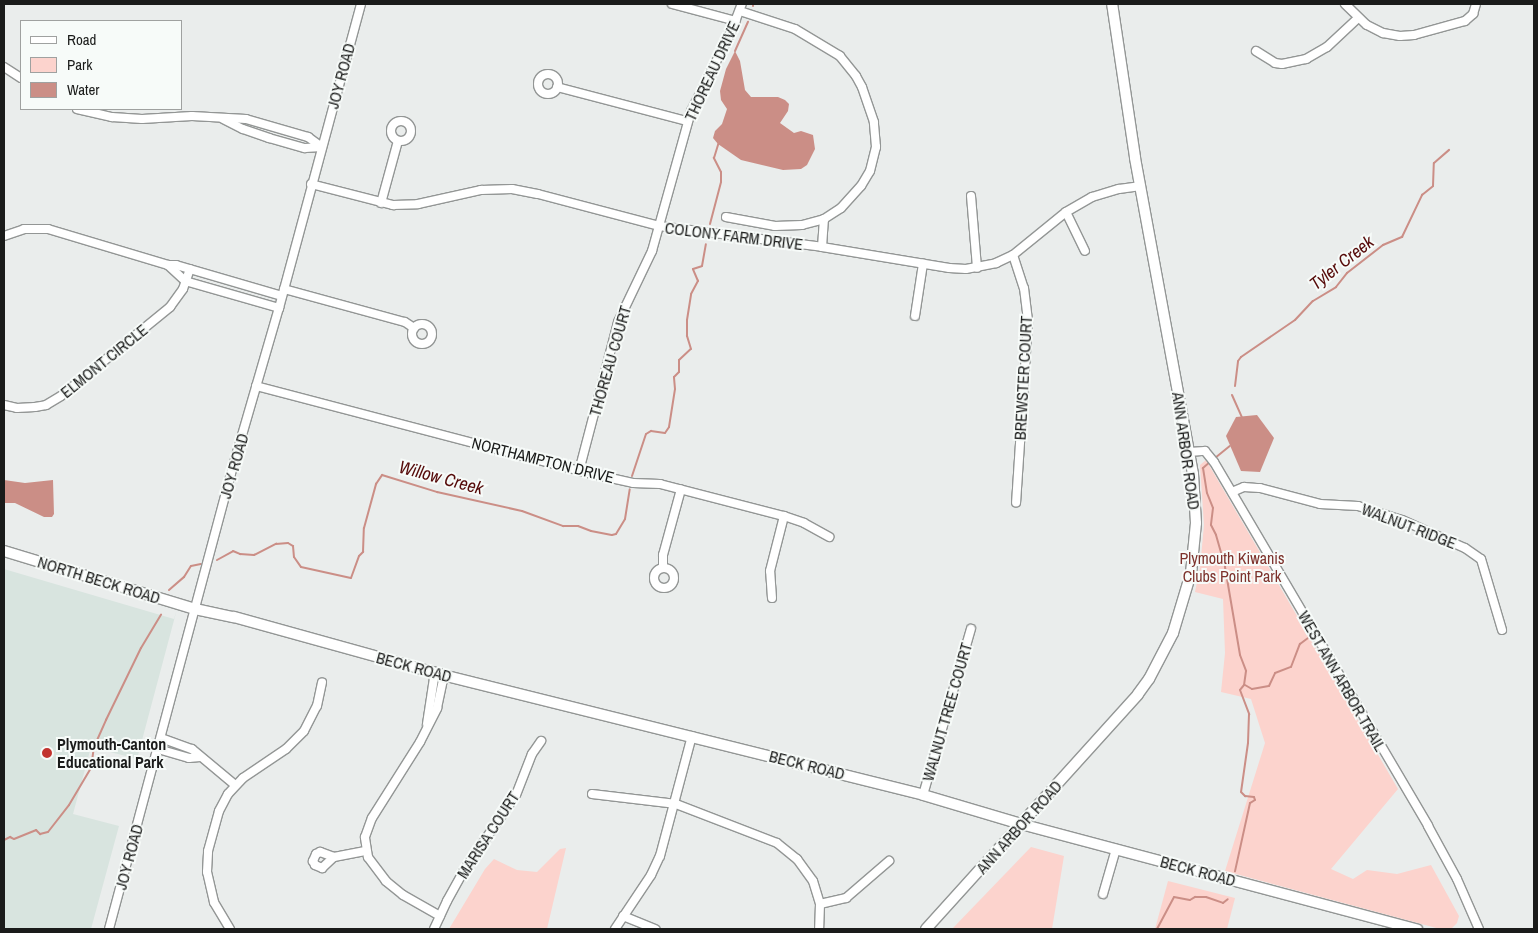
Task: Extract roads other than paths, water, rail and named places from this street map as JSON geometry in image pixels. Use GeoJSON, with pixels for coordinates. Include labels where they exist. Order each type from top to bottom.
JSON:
{"type":"FeatureCollection","features":[{"type":"Feature","properties":{"kind":"main road","name":"ANN ARBOR ROAD"},"geometry":{"type":"LineString","coordinates":[[926,929],[1138,694],[1149,679],[1172,633],[1188,587],[1196,537],[1195,493],[1140,186],[1112,4]]}},
{"type":"Feature","properties":{"kind":"main road","name":"NORTH BECK ROAD"},"geometry":{"type":"LineString","coordinates":[[4,552],[195,609]]}},
{"type":"Feature","properties":{"kind":"main road","name":"BECK ROAD"},"geometry":{"type":"LineString","coordinates":[[195,609],[234,617],[439,674],[923,795],[1021,824],[1417,929]]}},
{"type":"Feature","properties":{"kind":"street","name":"JOY ROAD"},"geometry":{"type":"LineString","coordinates":[[109,929],[361,4]]}},
{"type":"Feature","properties":{"kind":"street"},"geometry":{"type":"LineString","coordinates":[[672,4],[736,21]]}},
{"type":"Feature","properties":{"kind":"street"},"geometry":{"type":"LineString","coordinates":[[1345,4],[1358,18],[1376,31],[1400,36],[1414,35],[1462,22],[1473,14],[1476,4]]}},
{"type":"Feature","properties":{"kind":"street"},"geometry":{"type":"LineString","coordinates":[[726,217],[775,226],[802,224],[824,219],[841,208],[866,178],[873,162],[876,131],[862,87],[848,66],[830,49],[795,29],[741,7]]}},
{"type":"Feature","properties":{"kind":"street","name":"THOREAU DRIVE"},"geometry":{"type":"LineString","coordinates":[[659,226],[687,121],[741,7]]}},
{"type":"Feature","properties":{"kind":"street"},"geometry":{"type":"LineString","coordinates":[[1256,51],[1275,63],[1282,64],[1306,59],[1327,47],[1358,18]]}},
{"type":"Feature","properties":{"kind":"street"},"geometry":{"type":"LineString","coordinates":[[4,66],[20,77]]}},
{"type":"Feature","properties":{"kind":"street"},"geometry":{"type":"LineString","coordinates":[[557,87],[687,121]]}},
{"type":"Feature","properties":{"kind":"street"},"geometry":{"type":"LineString","coordinates":[[81,110],[112,118],[142,119],[192,116],[246,119],[308,137],[322,147]]}},
{"type":"Feature","properties":{"kind":"street"},"geometry":{"type":"LineString","coordinates":[[222,119],[269,138],[305,148],[322,147]]}},
{"type":"Feature","properties":{"kind":"street"},"geometry":{"type":"LineString","coordinates":[[381,203],[398,141]]}},
{"type":"Feature","properties":{"kind":"street","name":"COLONY FARM DRIVE"},"geometry":{"type":"LineString","coordinates":[[311,184],[381,203],[418,204],[481,190],[512,189],[659,226],[822,247],[955,269],[977,268],[996,263],[1013,255],[1066,212],[1099,195],[1140,186]]}},
{"type":"Feature","properties":{"kind":"street"},"geometry":{"type":"LineString","coordinates":[[970,196],[977,268]]}},
{"type":"Feature","properties":{"kind":"street"},"geometry":{"type":"LineString","coordinates":[[1066,212],[1085,251]]}},
{"type":"Feature","properties":{"kind":"street"},"geometry":{"type":"LineString","coordinates":[[822,247],[824,219]]}},
{"type":"Feature","properties":{"kind":"street","name":"THOREAU COURT"},"geometry":{"type":"LineString","coordinates":[[579,471],[618,322],[648,263],[659,226]]}},
{"type":"Feature","properties":{"kind":"street"},"geometry":{"type":"LineString","coordinates":[[4,236],[24,229],[48,229],[168,265],[405,322],[414,328]]}},
{"type":"Feature","properties":{"kind":"street","name":"BREWSTER COURT"},"geometry":{"type":"LineString","coordinates":[[1013,255],[1024,288],[1028,323],[1016,503]]}},
{"type":"Feature","properties":{"kind":"street"},"geometry":{"type":"LineString","coordinates":[[915,316],[923,264]]}},
{"type":"Feature","properties":{"kind":"street"},"geometry":{"type":"LineString","coordinates":[[168,265],[185,281],[279,308]]}},
{"type":"Feature","properties":{"kind":"street","name":"ELMONT CIRCLE"},"geometry":{"type":"LineString","coordinates":[[4,405],[17,408],[35,407],[46,405],[61,396],[170,307],[190,269]]}},
{"type":"Feature","properties":{"kind":"street"},"geometry":{"type":"LineString","coordinates":[[212,289],[215,277]]}},
{"type":"Feature","properties":{"kind":"street"},"geometry":{"type":"LineString","coordinates":[[239,297],[242,284]]}},
{"type":"Feature","properties":{"kind":"street","name":"NORTHAMPTON DRIVE"},"geometry":{"type":"LineString","coordinates":[[256,386],[579,471],[633,483],[660,484],[784,516],[804,523],[829,537]]}},
{"type":"Feature","properties":{"kind":"street","name":"WEST ANN ARBOR TRAIL"},"geometry":{"type":"LineString","coordinates":[[1189,452],[1205,451],[1213,459],[1428,826],[1465,895],[1479,929]]}},
{"type":"Feature","properties":{"kind":"street","name":"WALNUT RIDGE"},"geometry":{"type":"LineString","coordinates":[[1232,492],[1244,487],[1260,488],[1320,504],[1358,506],[1402,520],[1465,548],[1481,559],[1502,630]]}},
{"type":"Feature","properties":{"kind":"street"},"geometry":{"type":"LineString","coordinates":[[663,567],[663,555],[681,489]]}},
{"type":"Feature","properties":{"kind":"street"},"geometry":{"type":"LineString","coordinates":[[772,598],[770,571],[784,516]]}},
{"type":"Feature","properties":{"kind":"street","name":"WALNUT TREE COURT"},"geometry":{"type":"LineString","coordinates":[[923,795],[971,629]]}},
{"type":"Feature","properties":{"kind":"street"},"geometry":{"type":"LineString","coordinates":[[439,674],[427,726],[420,742],[368,827],[364,837],[366,851],[378,872],[393,888],[440,916]]}},
{"type":"Feature","properties":{"kind":"street"},"geometry":{"type":"LineString","coordinates":[[230,929],[211,894],[207,862],[219,811],[235,785],[299,737],[313,715],[322,683]]}},
{"type":"Feature","properties":{"kind":"street"},"geometry":{"type":"LineString","coordinates":[[616,929],[657,863],[676,804],[692,736]]}},
{"type":"Feature","properties":{"kind":"street"},"geometry":{"type":"LineString","coordinates":[[161,738],[192,749],[235,785]]}},
{"type":"Feature","properties":{"kind":"street","name":"MARISA COURT"},"geometry":{"type":"LineString","coordinates":[[434,929],[464,870],[513,801],[532,754],[541,741]]}},
{"type":"Feature","properties":{"kind":"street"},"geometry":{"type":"LineString","coordinates":[[158,749],[189,758],[200,757]]}},
{"type":"Feature","properties":{"kind":"street"},"geometry":{"type":"LineString","coordinates":[[592,794],[676,804],[770,840],[786,849],[808,872],[816,888],[820,904],[819,929]]}},
{"type":"Feature","properties":{"kind":"street"},"geometry":{"type":"LineString","coordinates":[[1103,894],[1116,849]]}},
{"type":"Feature","properties":{"kind":"street"},"geometry":{"type":"LineString","coordinates":[[334,857],[366,851]]}},
{"type":"Feature","properties":{"kind":"street"},"geometry":{"type":"LineString","coordinates":[[820,904],[846,898],[889,861]]}},
{"type":"Feature","properties":{"kind":"street"},"geometry":{"type":"LineString","coordinates":[[623,916],[655,929]]}},
{"type":"Feature","properties":{"kind":"water"},"geometry":{"type":"Polygon","coordinates":[[[735,51],[740,61],[745,90],[751,97],[778,97],[785,100],[789,104],[788,111],[780,123],[794,133],[801,131],[813,135],[815,149],[807,165],[801,169],[783,170],[741,160],[718,144],[713,138],[715,131],[722,124],[727,109],[721,100],[720,91],[726,69],[735,51]]]}},
{"type":"Feature","properties":{"kind":"water"},"geometry":{"type":"Polygon","coordinates":[[[1257,415],[1274,438],[1260,472],[1241,471],[1226,436],[1236,417],[1257,415]]]}},
{"type":"Feature","properties":{"kind":"water"},"geometry":{"type":"Polygon","coordinates":[[[4,480],[25,483],[53,480],[54,514],[52,517],[44,517],[15,503],[4,503],[4,480]]]}},
{"type":"Feature","properties":{"kind":"waterway","name":"Willow Creek"},"geometry":{"type":"LineString","coordinates":[[735,51],[748,22]]}},
{"type":"Feature","properties":{"kind":"waterway","name":"Willow Creek"},"geometry":{"type":"LineString","coordinates":[[710,224],[721,182],[721,172],[714,158],[719,142]]}},
{"type":"Feature","properties":{"kind":"waterway","name":"Tyler Creek"},"geometry":{"type":"LineString","coordinates":[[1235,386],[1238,361],[1241,357],[1295,320],[1313,301],[1336,287],[1347,273],[1383,245],[1402,237],[1422,195],[1433,186],[1434,163],[1449,150]]}},
{"type":"Feature","properties":{"kind":"waterway","name":"Willow Creek"},"geometry":{"type":"LineString","coordinates":[[632,476],[646,434],[651,431],[665,433],[669,427],[675,389],[674,377],[679,372],[679,360],[691,349],[687,336],[687,320],[691,294],[698,281],[693,269],[702,266],[706,244]]}},
{"type":"Feature","properties":{"kind":"waterway","name":"Tyler Creek"},"geometry":{"type":"LineString","coordinates":[[1232,395],[1242,417]]}},
{"type":"Feature","properties":{"kind":"waterway","name":"Tyler Creek"},"geometry":{"type":"LineString","coordinates":[[1215,458],[1230,446]]}},
{"type":"Feature","properties":{"kind":"waterway","name":"Tyler Creek"},"geometry":{"type":"LineString","coordinates":[[1211,461],[1203,468],[1207,493],[1213,508],[1211,525],[1216,535],[1225,567],[1240,655],[1246,671],[1244,685],[1240,690],[1249,714],[1248,743],[1241,792],[1245,796],[1254,797],[1255,800],[1250,803],[1235,871]]}},
{"type":"Feature","properties":{"kind":"waterway","name":"Willow Creek"},"geometry":{"type":"LineString","coordinates":[[217,560],[233,551],[240,554],[254,555],[276,544],[288,543],[293,546],[294,557],[301,567],[351,578],[359,556],[363,552],[364,528],[376,484],[382,475],[437,492],[522,511],[563,526],[578,526],[591,531],[612,535],[616,534],[625,519],[630,489]]}},
{"type":"Feature","properties":{"kind":"waterway","name":"Willow Creek"},"geometry":{"type":"LineString","coordinates":[[169,590],[184,577],[191,566],[201,564]]}},
{"type":"Feature","properties":{"kind":"waterway","name":"Willow Creek"},"geometry":{"type":"LineString","coordinates":[[4,840],[10,837],[14,839],[36,830],[40,834],[48,832],[69,805],[91,768],[94,747],[106,720],[141,648],[161,615]]}},
{"type":"Feature","properties":{"kind":"waterway"},"geometry":{"type":"LineString","coordinates":[[1245,685],[1252,689],[1269,686],[1275,673],[1291,667],[1300,644],[1308,638]]}},
{"type":"Feature","properties":{"kind":"waterway","name":"Tyler Creek"},"geometry":{"type":"LineString","coordinates":[[1157,929],[1174,897],[1190,900],[1195,897],[1206,897],[1223,903],[1228,899]]}},
{"type":"Feature","properties":{"kind":"place","name":"Plymouth-Canton Educational Park"},"geometry":{"type":"Point","coordinates":[47,753]}},
{"type":"Feature","properties":{"kind":"park label","name":"Plymouth Kiwanis Clubs Point Park"},"geometry":{"type":"Point","coordinates":[1232,567]}}]}
